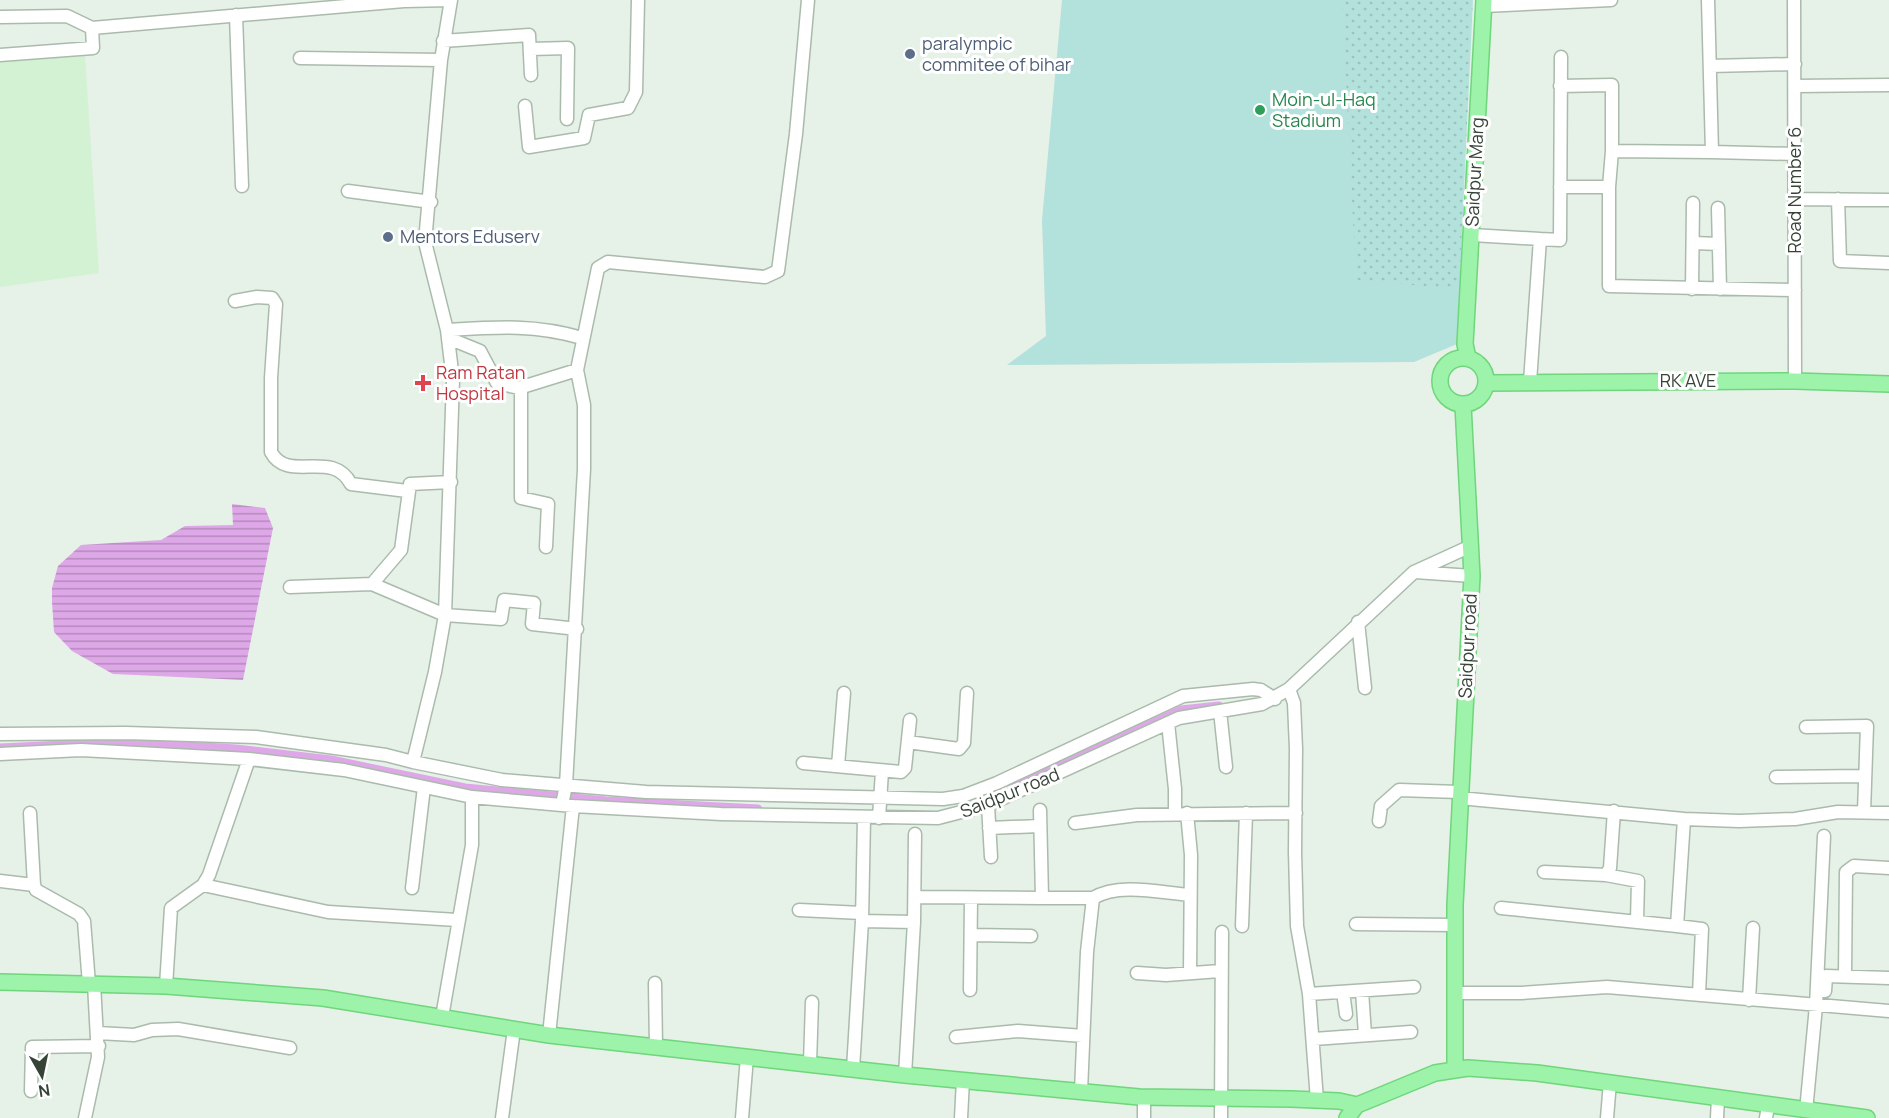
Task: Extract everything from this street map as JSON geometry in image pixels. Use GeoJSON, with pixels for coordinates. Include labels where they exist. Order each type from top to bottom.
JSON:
{"type":"FeatureCollection","features":[{"type":"Feature","properties":{"kind":"main road","name":"Saidpur Marg"},"geometry":{"type":"LineString","coordinates":[[1463,354],[1472,235],[1484,3]]}},
{"type":"Feature","properties":{"kind":"main road"},"geometry":{"type":"LineString","coordinates":[[1463,354],[1481,366],[1487,383],[1483,394],[1475,402],[1463,405],[1451,402],[1442,393],[1439,380],[1443,368],[1463,354]]}},
{"type":"Feature","properties":{"kind":"main road"},"geometry":{"type":"LineString","coordinates":[[1860,382],[1889,376]]}},
{"type":"Feature","properties":{"kind":"main road","name":"RK AVE"},"geometry":{"type":"LineString","coordinates":[[1487,383],[1795,381],[1889,384]]}},
{"type":"Feature","properties":{"kind":"main road","name":"Saidpur road"},"geometry":{"type":"LineString","coordinates":[[1455,1068],[1455,925],[1459,795],[1472,576],[1463,405]]}},
{"type":"Feature","properties":{"kind":"main road"},"geometry":{"type":"LineString","coordinates":[[0,982],[166,986],[323,998],[549,1035],[905,1075],[1144,1097],[1317,1100],[1357,1105],[1455,1068],[1506,1069],[1718,1098],[1767,1112],[1806,1111],[1866,1118]]}},
{"type":"Feature","properties":{"kind":"main road"},"geometry":{"type":"LineString","coordinates":[[1347,1118],[1357,1105]]}},
{"type":"Feature","properties":{"kind":"street"},"geometry":{"type":"LineString","coordinates":[[0,17],[67,16],[92,28],[236,15],[292,5],[451,0],[441,60],[431,202],[425,242],[448,334],[454,403],[445,615],[435,672],[410,770]]}},
{"type":"Feature","properties":{"kind":"street"},"geometry":{"type":"LineString","coordinates":[[525,106],[529,147],[584,138],[589,116],[628,108],[636,92],[638,0]]}},
{"type":"Feature","properties":{"kind":"street"},"geometry":{"type":"LineString","coordinates":[[549,1035],[577,629],[584,469],[584,405],[577,370],[598,268],[608,262],[765,277],[778,271],[796,134],[808,0]]}},
{"type":"Feature","properties":{"kind":"street"},"geometry":{"type":"LineString","coordinates":[[1484,3],[1611,0]]}},
{"type":"Feature","properties":{"kind":"street"},"geometry":{"type":"LineString","coordinates":[[1708,0],[1712,152]]}},
{"type":"Feature","properties":{"kind":"street","name":"Road Number 6"},"geometry":{"type":"LineString","coordinates":[[1794,0],[1795,381]]}},
{"type":"Feature","properties":{"kind":"street"},"geometry":{"type":"LineString","coordinates":[[236,15],[242,186]]}},
{"type":"Feature","properties":{"kind":"street"},"geometry":{"type":"LineString","coordinates":[[0,55],[93,48],[92,28]]}},
{"type":"Feature","properties":{"kind":"street"},"geometry":{"type":"LineString","coordinates":[[443,42],[529,34],[531,75]]}},
{"type":"Feature","properties":{"kind":"street"},"geometry":{"type":"LineString","coordinates":[[530,49],[568,48],[567,119]]}},
{"type":"Feature","properties":{"kind":"street"},"geometry":{"type":"LineString","coordinates":[[1472,235],[1560,240],[1560,57]]}},
{"type":"Feature","properties":{"kind":"street"},"geometry":{"type":"LineString","coordinates":[[300,58],[441,60]]}},
{"type":"Feature","properties":{"kind":"street"},"geometry":{"type":"LineString","coordinates":[[1710,66],[1795,64]]}},
{"type":"Feature","properties":{"kind":"street"},"geometry":{"type":"LineString","coordinates":[[1560,86],[1612,85],[1609,286],[1795,290]]}},
{"type":"Feature","properties":{"kind":"street"},"geometry":{"type":"LineString","coordinates":[[1795,86],[1889,86]]}},
{"type":"Feature","properties":{"kind":"street"},"geometry":{"type":"LineString","coordinates":[[1612,152],[1795,154]]}},
{"type":"Feature","properties":{"kind":"street"},"geometry":{"type":"LineString","coordinates":[[1560,187],[1609,187]]}},
{"type":"Feature","properties":{"kind":"street"},"geometry":{"type":"LineString","coordinates":[[348,191],[431,202]]}},
{"type":"Feature","properties":{"kind":"street"},"geometry":{"type":"LineString","coordinates":[[1795,199],[1889,200]]}},
{"type":"Feature","properties":{"kind":"street"},"geometry":{"type":"LineString","coordinates":[[1838,200],[1840,261],[1889,263]]}},
{"type":"Feature","properties":{"kind":"street"},"geometry":{"type":"LineString","coordinates":[[1692,289],[1693,203]]}},
{"type":"Feature","properties":{"kind":"street"},"geometry":{"type":"LineString","coordinates":[[1718,208],[1720,290]]}},
{"type":"Feature","properties":{"kind":"street"},"geometry":{"type":"LineString","coordinates":[[1530,382],[1540,239]]}},
{"type":"Feature","properties":{"kind":"street"},"geometry":{"type":"LineString","coordinates":[[1694,243],[1719,244]]}},
{"type":"Feature","properties":{"kind":"street"},"geometry":{"type":"LineString","coordinates":[[236,301],[257,297],[272,298],[276,304],[271,378],[271,452],[276,462],[285,465],[335,467],[346,474],[351,484],[407,491]]}},
{"type":"Feature","properties":{"kind":"street"},"geometry":{"type":"LineString","coordinates":[[448,334],[525,326],[550,329],[582,338]]}},
{"type":"Feature","properties":{"kind":"street"},"geometry":{"type":"LineString","coordinates":[[448,334],[480,351],[497,383],[521,388],[577,370]]}},
{"type":"Feature","properties":{"kind":"street"},"geometry":{"type":"LineString","coordinates":[[521,388],[521,498],[548,504],[546,547]]}},
{"type":"Feature","properties":{"kind":"street"},"geometry":{"type":"LineString","coordinates":[[372,584],[401,549],[407,491],[414,482],[451,482]]}},
{"type":"Feature","properties":{"kind":"street","name":"Saidpur road"},"geometry":{"type":"LineString","coordinates":[[410,770],[424,787],[472,797],[566,804],[864,818],[879,808],[938,818],[965,804],[988,805],[1168,723],[1193,705],[1220,711],[1262,704],[1275,699],[1289,689],[1413,572],[1471,546]]}},
{"type":"Feature","properties":{"kind":"street"},"geometry":{"type":"LineString","coordinates":[[1413,572],[1472,576]]}},
{"type":"Feature","properties":{"kind":"street"},"geometry":{"type":"LineString","coordinates":[[290,587],[372,584],[445,615],[501,619],[504,600],[534,603],[532,624],[577,629]]}},
{"type":"Feature","properties":{"kind":"street"},"geometry":{"type":"LineString","coordinates":[[1358,622],[1365,688]]}},
{"type":"Feature","properties":{"kind":"street"},"geometry":{"type":"LineString","coordinates":[[0,754],[81,750],[249,759],[266,749],[344,770],[410,770],[565,786],[735,796],[879,808],[932,800],[965,804],[1193,705],[1257,689],[1275,699]]}},
{"type":"Feature","properties":{"kind":"street"},"geometry":{"type":"LineString","coordinates":[[1289,689],[1294,704],[1297,926],[1309,994],[1317,1100]]}},
{"type":"Feature","properties":{"kind":"street"},"geometry":{"type":"LineString","coordinates":[[838,766],[844,693]]}},
{"type":"Feature","properties":{"kind":"street"},"geometry":{"type":"LineString","coordinates":[[908,742],[959,749],[964,743],[967,693]]}},
{"type":"Feature","properties":{"kind":"street"},"geometry":{"type":"LineString","coordinates":[[1220,711],[1226,767]]}},
{"type":"Feature","properties":{"kind":"street"},"geometry":{"type":"LineString","coordinates":[[803,764],[904,771],[910,720]]}},
{"type":"Feature","properties":{"kind":"street"},"geometry":{"type":"LineString","coordinates":[[1168,723],[1190,895],[1190,973]]}},
{"type":"Feature","properties":{"kind":"street"},"geometry":{"type":"LineString","coordinates":[[1806,727],[1867,726],[1863,812]]}},
{"type":"Feature","properties":{"kind":"street"},"geometry":{"type":"LineString","coordinates":[[0,734],[126,733],[266,749],[386,755],[410,770]]}},
{"type":"Feature","properties":{"kind":"street"},"geometry":{"type":"LineString","coordinates":[[166,986],[171,908],[203,885],[209,875],[249,759]]}},
{"type":"Feature","properties":{"kind":"street"},"geometry":{"type":"LineString","coordinates":[[879,808],[882,771]]}},
{"type":"Feature","properties":{"kind":"street"},"geometry":{"type":"LineString","coordinates":[[1776,777],[1865,776]]}},
{"type":"Feature","properties":{"kind":"street"},"geometry":{"type":"LineString","coordinates":[[412,888],[424,787]]}},
{"type":"Feature","properties":{"kind":"street"},"geometry":{"type":"LineString","coordinates":[[1379,820],[1381,806],[1399,790],[1684,819],[1739,821],[1795,819],[1838,812],[1889,813]]}},
{"type":"Feature","properties":{"kind":"street"},"geometry":{"type":"LineString","coordinates":[[441,1017],[472,845],[472,797]]}},
{"type":"Feature","properties":{"kind":"street"},"geometry":{"type":"LineString","coordinates":[[988,805],[991,857]]}},
{"type":"Feature","properties":{"kind":"street"},"geometry":{"type":"LineString","coordinates":[[1040,810],[1042,898]]}},
{"type":"Feature","properties":{"kind":"street"},"geometry":{"type":"LineString","coordinates":[[1606,875],[1610,868],[1614,811]]}},
{"type":"Feature","properties":{"kind":"street"},"geometry":{"type":"LineString","coordinates":[[30,813],[36,890],[79,914],[84,921],[98,1040],[85,1118]]}},
{"type":"Feature","properties":{"kind":"street"},"geometry":{"type":"LineString","coordinates":[[1075,823],[1137,815],[1181,813],[1296,813]]}},
{"type":"Feature","properties":{"kind":"street"},"geometry":{"type":"LineString","coordinates":[[1242,926],[1246,813]]}},
{"type":"Feature","properties":{"kind":"street"},"geometry":{"type":"LineString","coordinates":[[853,1069],[862,917],[864,818]]}},
{"type":"Feature","properties":{"kind":"street"},"geometry":{"type":"LineString","coordinates":[[1677,926],[1684,819]]}},
{"type":"Feature","properties":{"kind":"street"},"geometry":{"type":"LineString","coordinates":[[988,828],[1040,826]]}},
{"type":"Feature","properties":{"kind":"street"},"geometry":{"type":"LineString","coordinates":[[905,1075],[914,922],[915,834]]}},
{"type":"Feature","properties":{"kind":"street"},"geometry":{"type":"LineString","coordinates":[[1820,1007],[1824,836]]}},
{"type":"Feature","properties":{"kind":"street"},"geometry":{"type":"LineString","coordinates":[[1845,976],[1846,872],[1854,866],[1889,868]]}},
{"type":"Feature","properties":{"kind":"street"},"geometry":{"type":"LineString","coordinates":[[1544,872],[1606,875],[1638,881],[1637,921]]}},
{"type":"Feature","properties":{"kind":"street"},"geometry":{"type":"LineString","coordinates":[[0,881],[34,885]]}},
{"type":"Feature","properties":{"kind":"street"},"geometry":{"type":"LineString","coordinates":[[203,885],[328,912],[457,920]]}},
{"type":"Feature","properties":{"kind":"street"},"geometry":{"type":"LineString","coordinates":[[915,897],[1093,898],[1101,893],[1123,890],[1190,895]]}},
{"type":"Feature","properties":{"kind":"street"},"geometry":{"type":"LineString","coordinates":[[970,990],[971,898]]}},
{"type":"Feature","properties":{"kind":"street"},"geometry":{"type":"LineString","coordinates":[[1081,1091],[1093,898]]}},
{"type":"Feature","properties":{"kind":"street"},"geometry":{"type":"LineString","coordinates":[[799,909],[914,922]]}},
{"type":"Feature","properties":{"kind":"street"},"geometry":{"type":"LineString","coordinates":[[1501,909],[1702,929],[1699,994]]}},
{"type":"Feature","properties":{"kind":"street"},"geometry":{"type":"LineString","coordinates":[[1356,924],[1455,925]]}},
{"type":"Feature","properties":{"kind":"street"},"geometry":{"type":"LineString","coordinates":[[1749,999],[1754,928]]}},
{"type":"Feature","properties":{"kind":"street"},"geometry":{"type":"LineString","coordinates":[[1221,1118],[1222,932]]}},
{"type":"Feature","properties":{"kind":"street"},"geometry":{"type":"LineString","coordinates":[[971,935],[1031,936]]}},
{"type":"Feature","properties":{"kind":"street"},"geometry":{"type":"LineString","coordinates":[[1137,973],[1190,973],[1220,970]]}},
{"type":"Feature","properties":{"kind":"street"},"geometry":{"type":"LineString","coordinates":[[1806,1111],[1826,976],[1889,978]]}},
{"type":"Feature","properties":{"kind":"street"},"geometry":{"type":"LineString","coordinates":[[655,983],[656,1047]]}},
{"type":"Feature","properties":{"kind":"street"},"geometry":{"type":"LineString","coordinates":[[1309,994],[1414,987]]}},
{"type":"Feature","properties":{"kind":"street"},"geometry":{"type":"LineString","coordinates":[[1456,993],[1521,993],[1607,987],[1820,1007],[1889,1011]]}},
{"type":"Feature","properties":{"kind":"street"},"geometry":{"type":"LineString","coordinates":[[1362,991],[1365,1035]]}},
{"type":"Feature","properties":{"kind":"street"},"geometry":{"type":"LineString","coordinates":[[1343,992],[1346,1014]]}},
{"type":"Feature","properties":{"kind":"street"},"geometry":{"type":"LineString","coordinates":[[810,1063],[812,1002]]}},
{"type":"Feature","properties":{"kind":"street"},"geometry":{"type":"LineString","coordinates":[[31,1091],[32,1047],[134,1035],[152,1030],[178,1029],[290,1048]]}},
{"type":"Feature","properties":{"kind":"street"},"geometry":{"type":"LineString","coordinates":[[502,1118],[514,1029]]}},
{"type":"Feature","properties":{"kind":"street"},"geometry":{"type":"LineString","coordinates":[[956,1037],[1018,1031],[1083,1036]]}},
{"type":"Feature","properties":{"kind":"street"},"geometry":{"type":"LineString","coordinates":[[1314,1039],[1411,1032]]}},
{"type":"Feature","properties":{"kind":"street"},"geometry":{"type":"LineString","coordinates":[[742,1118],[747,1057]]}},
{"type":"Feature","properties":{"kind":"street"},"geometry":{"type":"LineString","coordinates":[[961,1118],[963,1080]]}},
{"type":"Feature","properties":{"kind":"street"},"geometry":{"type":"LineString","coordinates":[[1607,1118],[1610,1082]]}},
{"type":"Feature","properties":{"kind":"street"},"geometry":{"type":"LineString","coordinates":[[1144,1097],[1144,1118]]}},
{"type":"Feature","properties":{"kind":"street"},"geometry":{"type":"LineString","coordinates":[[1717,1118],[1718,1098]]}},
{"type":"Feature","properties":{"kind":"shaded area","name":"Moin-ul-Haq Stadium"},"geometry":{"type":"Polygon","coordinates":[[[1062,0],[1472,0],[1457,344],[1414,362],[1007,365],[1046,336],[1042,220],[1062,0]]]}},
{"type":"Feature","properties":{"kind":"shaded area"},"geometry":{"type":"Polygon","coordinates":[[[1342,0],[1473,0],[1459,289],[1356,280],[1342,0]]]}},
{"type":"Feature","properties":{"kind":"shaded area"},"geometry":{"type":"Polygon","coordinates":[[[85,56],[99,273],[0,287],[0,62],[85,56]]]}},
{"type":"Feature","properties":{"kind":"shaded area"},"geometry":{"type":"Polygon","coordinates":[[[232,504],[265,508],[273,528],[243,680],[113,674],[72,651],[54,632],[52,588],[58,566],[81,545],[161,540],[185,526],[233,525],[232,504]]]}},
{"type":"Feature","properties":{"kind":"waterway"},"geometry":{"type":"LineString","coordinates":[[1013,787],[1181,710],[1219,706]]}},
{"type":"Feature","properties":{"kind":"waterway"},"geometry":{"type":"LineString","coordinates":[[0,748],[125,742],[236,749],[331,760],[465,788],[606,801],[758,809]]}},
{"type":"Feature","properties":{"kind":"place","name":"paralympic commitee of bihar"},"geometry":{"type":"Point","coordinates":[910,54]}},
{"type":"Feature","properties":{"kind":"place","name":"Moin-ul-Haq Stadium"},"geometry":{"type":"Point","coordinates":[1260,110]}},
{"type":"Feature","properties":{"kind":"place","name":"Mentors Eduserv"},"geometry":{"type":"Point","coordinates":[388,237]}},
{"type":"Feature","properties":{"kind":"place","name":"Ram Ratan Hospital"},"geometry":{"type":"Point","coordinates":[423,383]}}]}
